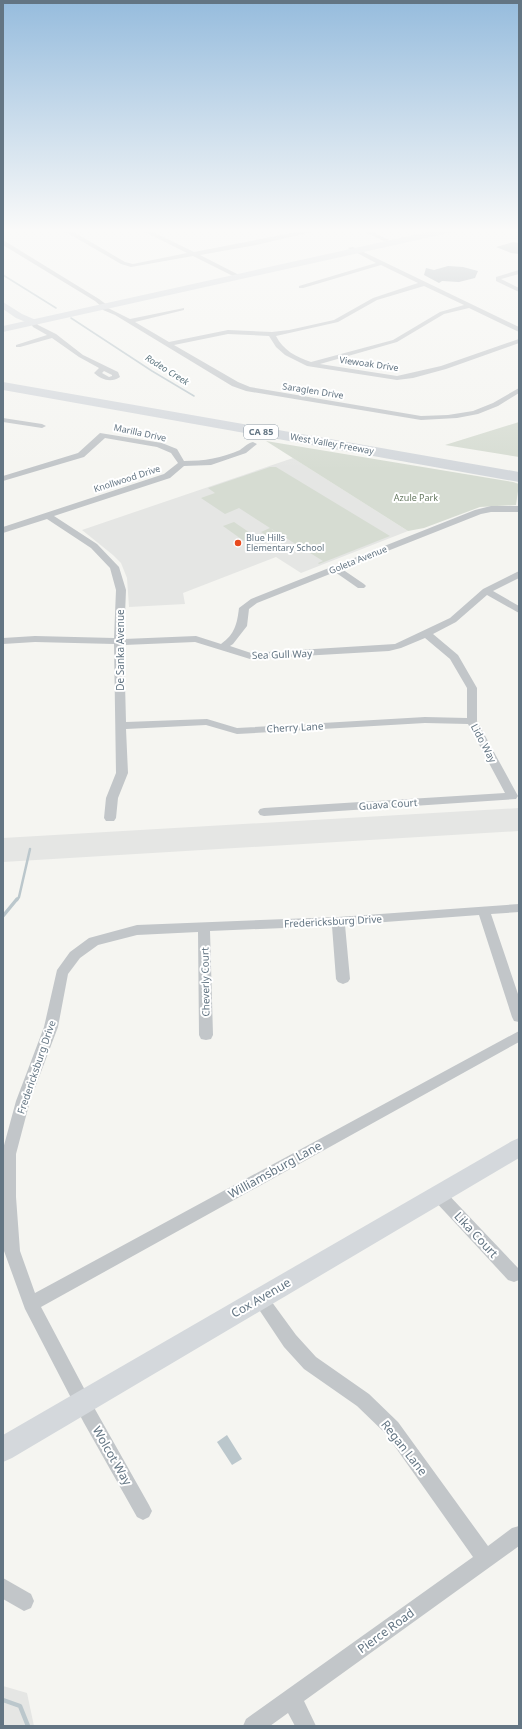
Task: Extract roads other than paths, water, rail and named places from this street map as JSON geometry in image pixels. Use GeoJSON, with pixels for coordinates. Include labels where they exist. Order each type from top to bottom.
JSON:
{"type":"FeatureCollection","features":[{"type":"Feature","properties":{"kind":"highway","name":"West Valley Freeway"},"geometry":{"type":"LineString","coordinates":[[3,375],[519,464]]}},
{"type":"Feature","properties":{"kind":"highway","name":"West Valley Freeway"},"geometry":{"type":"LineString","coordinates":[[3,386],[519,477]]}},
{"type":"Feature","properties":{"kind":"main road"},"geometry":{"type":"LineString","coordinates":[[9,309],[30,321]]}},
{"type":"Feature","properties":{"kind":"main road"},"geometry":{"type":"LineString","coordinates":[[3,329],[83,309]]}},
{"type":"Feature","properties":{"kind":"main road"},"geometry":{"type":"LineString","coordinates":[[3,325],[30,321]]}},
{"type":"Feature","properties":{"kind":"main road","name":"Cox Avenue"},"geometry":{"type":"LineString","coordinates":[[3,1449],[519,1146]]}},
{"type":"Feature","properties":{"kind":"street","name":"Saraglen Drive"},"geometry":{"type":"LineString","coordinates":[[105,309],[117,314],[236,384],[249,390],[421,418],[455,417],[474,413],[492,406],[519,390]]}},
{"type":"Feature","properties":{"kind":"street"},"geometry":{"type":"LineString","coordinates":[[128,321],[179,309]]}},
{"type":"Feature","properties":{"kind":"street"},"geometry":{"type":"LineString","coordinates":[[168,344],[228,332],[272,334],[289,332],[336,321],[358,309]]}},
{"type":"Feature","properties":{"kind":"street"},"geometry":{"type":"LineString","coordinates":[[310,364],[395,341],[442,313],[459,309]]}},
{"type":"Feature","properties":{"kind":"street"},"geometry":{"type":"LineString","coordinates":[[475,309],[519,330]]}},
{"type":"Feature","properties":{"kind":"street"},"geometry":{"type":"LineString","coordinates":[[30,321],[34,326],[45,332],[52,333],[74,352],[103,368]]}},
{"type":"Feature","properties":{"kind":"street"},"geometry":{"type":"LineString","coordinates":[[18,346],[52,333]]}},
{"type":"Feature","properties":{"kind":"street","name":"Viewoak Drive"},"geometry":{"type":"LineString","coordinates":[[272,334],[281,350],[298,360],[310,364],[397,378],[410,377],[446,367],[519,341]]}},
{"type":"Feature","properties":{"kind":"street"},"geometry":{"type":"LineString","coordinates":[[3,420],[42,426]]}},
{"type":"Feature","properties":{"kind":"street","name":"Marilla Drive"},"geometry":{"type":"LineString","coordinates":[[3,479],[81,455],[103,435],[159,445],[174,451],[182,464]]}},
{"type":"Feature","properties":{"kind":"street"},"geometry":{"type":"LineString","coordinates":[[182,464],[208,463],[243,451],[253,444]]}},
{"type":"Feature","properties":{"kind":"street","name":"Knollwood Drive"},"geometry":{"type":"LineString","coordinates":[[3,530],[167,476],[182,464]]}},
{"type":"Feature","properties":{"kind":"street","name":"Goleta Avenue"},"geometry":{"type":"LineString","coordinates":[[222,647],[230,642],[242,626],[244,608],[254,601],[478,512],[491,509],[519,509]]}},
{"type":"Feature","properties":{"kind":"street","name":"De Sanka Avenue"},"geometry":{"type":"LineString","coordinates":[[48,515],[94,546],[114,567],[121,590],[119,642],[122,773],[112,798],[110,818]]}},
{"type":"Feature","properties":{"kind":"street"},"geometry":{"type":"LineString","coordinates":[[336,569],[361,586]]}},
{"type":"Feature","properties":{"kind":"street","name":"Sea Gull Way"},"geometry":{"type":"LineString","coordinates":[[3,641],[35,639],[119,642],[196,639],[250,656],[371,650],[398,646],[426,634],[453,620],[486,592],[519,574]]}},
{"type":"Feature","properties":{"kind":"street"},"geometry":{"type":"LineString","coordinates":[[486,592],[519,610]]}},
{"type":"Feature","properties":{"kind":"street","name":"Lido Way"},"geometry":{"type":"LineString","coordinates":[[426,634],[454,657],[472,688],[472,721],[512,796]]}},
{"type":"Feature","properties":{"kind":"street","name":"Cherry Lane"},"geometry":{"type":"LineString","coordinates":[[120,726],[207,722],[237,731],[425,720],[472,721]]}},
{"type":"Feature","properties":{"kind":"street","name":"Guava Court"},"geometry":{"type":"LineString","coordinates":[[264,812],[512,796]]}},
{"type":"Feature","properties":{"kind":"street","name":"Fredericksburg Drive"},"geometry":{"type":"LineString","coordinates":[[82,1402],[31,1304],[12,1251],[6,1154],[23,1101],[51,1027],[62,973],[75,955],[94,941],[137,930],[338,921],[519,908]]}},
{"type":"Feature","properties":{"kind":"street"},"geometry":{"type":"LineString","coordinates":[[484,911],[519,1017]]}},
{"type":"Feature","properties":{"kind":"street"},"geometry":{"type":"LineString","coordinates":[[338,921],[343,979]]}},
{"type":"Feature","properties":{"kind":"street","name":"Cheverly Court"},"geometry":{"type":"LineString","coordinates":[[204,928],[206,1035]]}},
{"type":"Feature","properties":{"kind":"street","name":"Williamsburg Lane"},"geometry":{"type":"LineString","coordinates":[[31,1304],[519,1036]]}},
{"type":"Feature","properties":{"kind":"street","name":"Lika Court"},"geometry":{"type":"LineString","coordinates":[[438,1194],[514,1275]]}},
{"type":"Feature","properties":{"kind":"street","name":"Regan Lane"},"geometry":{"type":"LineString","coordinates":[[260,1299],[290,1341],[310,1362],[363,1400],[392,1428],[486,1559]]}},
{"type":"Feature","properties":{"kind":"street","name":"Wolcot Way"},"geometry":{"type":"LineString","coordinates":[[82,1402],[143,1511]]}},
{"type":"Feature","properties":{"kind":"street","name":"Pierce Road"},"geometry":{"type":"LineString","coordinates":[[253,1726],[519,1534]]}},
{"type":"Feature","properties":{"kind":"street"},"geometry":{"type":"LineString","coordinates":[[3,1588],[24,1601]]}},
{"type":"Feature","properties":{"kind":"street"},"geometry":{"type":"LineString","coordinates":[[292,1699],[306,1726]]}},
{"type":"Feature","properties":{"kind":"waterway","name":"Rodeo Creek"},"geometry":{"type":"LineString","coordinates":[[71,318],[152,371],[194,396]]}},
{"type":"Feature","properties":{"kind":"waterway","name":"Rodeo Creek"},"geometry":{"type":"LineString","coordinates":[[17,900],[30,849]]}},
{"type":"Feature","properties":{"kind":"waterway","name":"Rodeo Creek"},"geometry":{"type":"LineString","coordinates":[[3,916],[17,899]]}},
{"type":"Feature","properties":{"kind":"waterway","name":"Rodeo Creek"},"geometry":{"type":"LineString","coordinates":[[3,1700],[20,1706],[28,1726]]}},
{"type":"Feature","properties":{"kind":"place","name":"Blue Hills Elementary School"},"geometry":{"type":"Point","coordinates":[238,543]}},
{"type":"Feature","properties":{"kind":"park label","name":"Azule Park"},"geometry":{"type":"Point","coordinates":[416,498]}}]}
